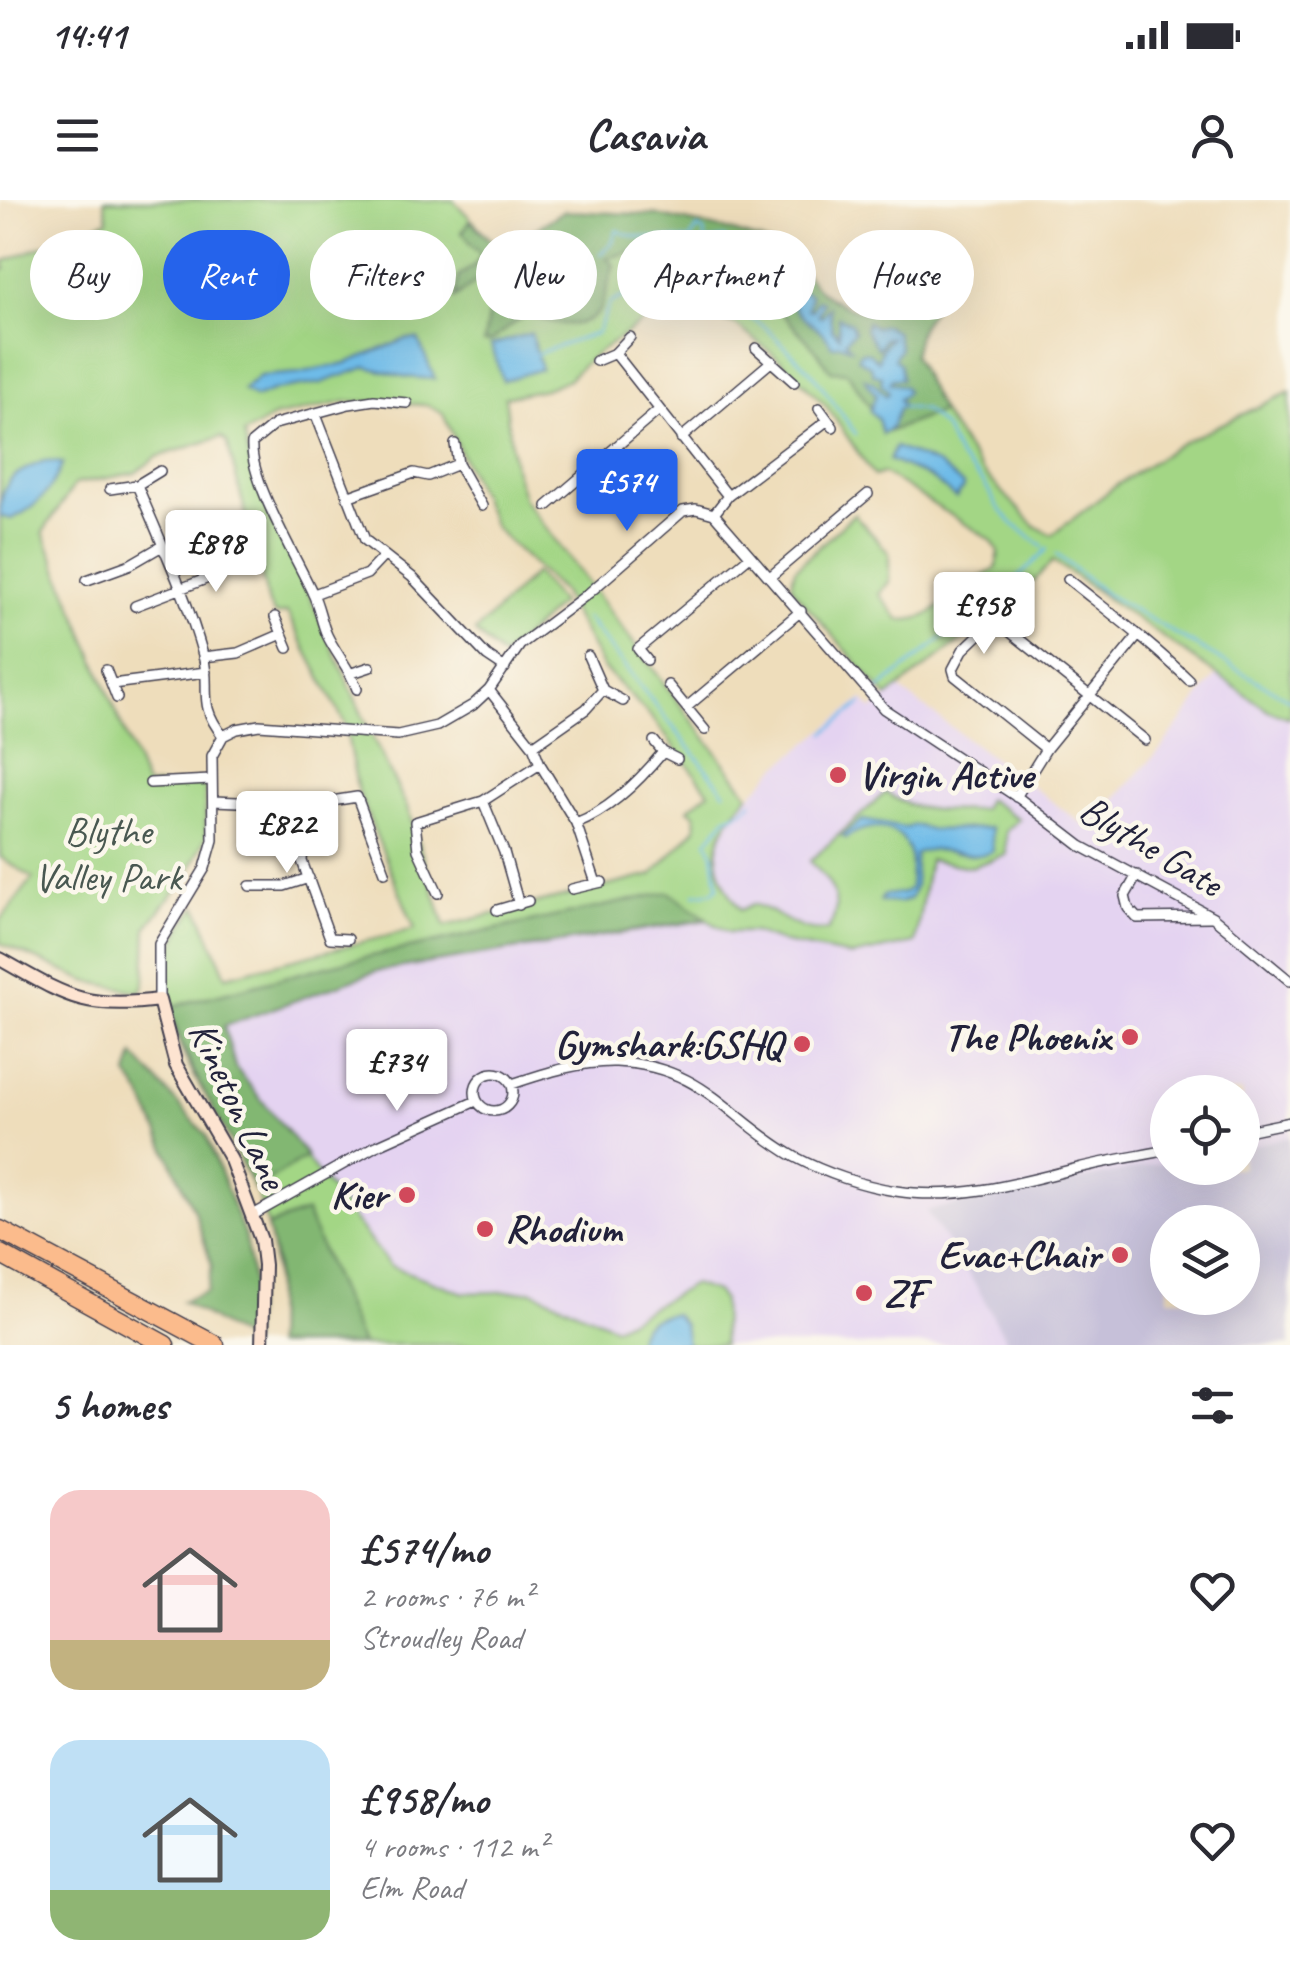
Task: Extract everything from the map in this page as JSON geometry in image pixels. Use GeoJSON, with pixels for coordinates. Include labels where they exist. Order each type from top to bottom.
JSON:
{"type":"FeatureCollection","features":[{"type":"Feature","properties":{"kind":"highway"},"geometry":{"type":"LineString","coordinates":[[0,1230],[215,1345]]}},
{"type":"Feature","properties":{"kind":"highway"},"geometry":{"type":"LineString","coordinates":[[0,1254],[165,1345]]}},
{"type":"Feature","properties":{"kind":"street"},"geometry":{"type":"LineString","coordinates":[[596,362],[615,352],[630,337]]}},
{"type":"Feature","properties":{"kind":"street"},"geometry":{"type":"LineString","coordinates":[[756,348],[794,382]]}},
{"type":"Feature","properties":{"kind":"street"},"geometry":{"type":"LineString","coordinates":[[615,352],[728,496]]}},
{"type":"Feature","properties":{"kind":"street"},"geometry":{"type":"LineString","coordinates":[[681,438],[772,361]]}},
{"type":"Feature","properties":{"kind":"street"},"geometry":{"type":"LineString","coordinates":[[358,689],[328,636],[314,594],[270,511],[251,454],[252,443],[275,424],[374,400],[407,404]]}},
{"type":"Feature","properties":{"kind":"street"},"geometry":{"type":"LineString","coordinates":[[159,1000],[159,944],[205,868],[213,840],[212,756],[224,736],[259,725],[398,735],[416,733],[456,718],[489,690],[526,639],[589,593],[683,511],[696,509],[714,514],[728,496],[831,423],[819,408]]}},
{"type":"Feature","properties":{"kind":"street"},"geometry":{"type":"LineString","coordinates":[[548,506],[660,410]]}},
{"type":"Feature","properties":{"kind":"street"},"geometry":{"type":"LineString","coordinates":[[316,416],[366,540],[383,557],[396,562],[476,646],[505,668]]}},
{"type":"Feature","properties":{"kind":"street"},"geometry":{"type":"LineString","coordinates":[[455,444],[458,464],[482,506]]}},
{"type":"Feature","properties":{"kind":"street"},"geometry":{"type":"LineString","coordinates":[[347,497],[414,473],[428,476],[458,464]]}},
{"type":"Feature","properties":{"kind":"street"},"geometry":{"type":"LineString","coordinates":[[110,489],[137,484],[160,471]]}},
{"type":"Feature","properties":{"kind":"street"},"geometry":{"type":"LineString","coordinates":[[137,484],[203,657],[205,704],[211,721],[224,736]]}},
{"type":"Feature","properties":{"kind":"street"},"geometry":{"type":"LineString","coordinates":[[771,576],[868,494]]}},
{"type":"Feature","properties":{"kind":"street","name":"Blythe Gate"},"geometry":{"type":"LineString","coordinates":[[714,514],[876,703],[1016,797],[1080,846],[1212,917],[1290,981]]}},
{"type":"Feature","properties":{"kind":"street"},"geometry":{"type":"LineString","coordinates":[[87,580],[245,517]]}},
{"type":"Feature","properties":{"kind":"street"},"geometry":{"type":"LineString","coordinates":[[638,648],[750,556]]}},
{"type":"Feature","properties":{"kind":"street"},"geometry":{"type":"LineString","coordinates":[[314,594],[368,574],[383,557]]}},
{"type":"Feature","properties":{"kind":"street"},"geometry":{"type":"LineString","coordinates":[[134,606],[240,566]]}},
{"type":"Feature","properties":{"kind":"street"},"geometry":{"type":"LineString","coordinates":[[1068,579],[1137,637],[1159,650],[1189,680]]}},
{"type":"Feature","properties":{"kind":"street"},"geometry":{"type":"LineString","coordinates":[[688,706],[801,611]]}},
{"type":"Feature","properties":{"kind":"street"},"geometry":{"type":"LineString","coordinates":[[275,617],[288,648]]}},
{"type":"Feature","properties":{"kind":"street"},"geometry":{"type":"LineString","coordinates":[[1046,750],[955,676],[952,669],[964,650],[987,627],[1003,626],[1145,740]]}},
{"type":"Feature","properties":{"kind":"street"},"geometry":{"type":"LineString","coordinates":[[203,657],[238,653],[282,634]]}},
{"type":"Feature","properties":{"kind":"street"},"geometry":{"type":"LineString","coordinates":[[1016,797],[1046,750],[1137,637]]}},
{"type":"Feature","properties":{"kind":"street"},"geometry":{"type":"LineString","coordinates":[[630,640],[647,660]]}},
{"type":"Feature","properties":{"kind":"street"},"geometry":{"type":"LineString","coordinates":[[588,656],[603,690],[623,701]]}},
{"type":"Feature","properties":{"kind":"street"},"geometry":{"type":"LineString","coordinates":[[352,673],[370,666]]}},
{"type":"Feature","properties":{"kind":"street"},"geometry":{"type":"LineString","coordinates":[[106,670],[117,698]]}},
{"type":"Feature","properties":{"kind":"street"},"geometry":{"type":"LineString","coordinates":[[112,684],[206,672]]}},
{"type":"Feature","properties":{"kind":"street"},"geometry":{"type":"LineString","coordinates":[[668,685],[705,730]]}},
{"type":"Feature","properties":{"kind":"street"},"geometry":{"type":"LineString","coordinates":[[489,690],[533,746],[576,823],[599,883],[572,889]]}},
{"type":"Feature","properties":{"kind":"street"},"geometry":{"type":"LineString","coordinates":[[533,746],[586,709],[603,690]]}},
{"type":"Feature","properties":{"kind":"street"},"geometry":{"type":"LineString","coordinates":[[654,741],[663,752],[677,759]]}},
{"type":"Feature","properties":{"kind":"street"},"geometry":{"type":"LineString","coordinates":[[576,823],[590,818],[644,775],[663,752]]}},
{"type":"Feature","properties":{"kind":"street"},"geometry":{"type":"LineString","coordinates":[[438,894],[418,850],[414,822],[483,801],[540,764]]}},
{"type":"Feature","properties":{"kind":"street"},"geometry":{"type":"LineString","coordinates":[[150,783],[211,780]]}},
{"type":"Feature","properties":{"kind":"street"},"geometry":{"type":"LineString","coordinates":[[214,801],[306,805],[357,798],[384,872]]}},
{"type":"Feature","properties":{"kind":"street"},"geometry":{"type":"LineString","coordinates":[[483,801],[524,903],[498,910]]}},
{"type":"Feature","properties":{"kind":"street"},"geometry":{"type":"LineString","coordinates":[[306,805],[302,861],[330,938],[348,939]]}},
{"type":"Feature","properties":{"kind":"street"},"geometry":{"type":"LineString","coordinates":[[1137,875],[1125,896],[1136,918],[1212,917]]}},
{"type":"Feature","properties":{"kind":"street"},"geometry":{"type":"LineString","coordinates":[[250,886],[284,886],[308,878]]}},
{"type":"Feature","properties":{"kind":"street","name":"Kineton Lane"},"geometry":{"type":"LineString","coordinates":[[0,959],[64,994],[86,1001],[121,1005],[159,1000],[176,1066],[231,1160],[253,1215],[264,1265],[262,1339]]}},
{"type":"Feature","properties":{"kind":"street"},"geometry":{"type":"LineString","coordinates":[[512,1084],[591,1064],[650,1066],[683,1077],[714,1094],[796,1157],[897,1192],[975,1190],[1150,1154]]}},
{"type":"Feature","properties":{"kind":"street"},"geometry":{"type":"LineString","coordinates":[[497,1073],[512,1084],[513,1098],[503,1109],[489,1111],[476,1100],[476,1085],[487,1074],[497,1073]]}},
{"type":"Feature","properties":{"kind":"street"},"geometry":{"type":"LineString","coordinates":[[253,1215],[362,1154],[476,1100]]}},
{"type":"Feature","properties":{"kind":"street"},"geometry":{"type":"LineString","coordinates":[[1260,1128],[1290,1122]]}},
{"type":"Feature","properties":{"kind":"shaded area"},"geometry":{"type":"Polygon","coordinates":[[[1217,674],[1268,710],[1290,717],[1290,1345],[723,1345],[722,1298],[693,1285],[615,1327],[533,1291],[464,1293],[390,1266],[235,1067],[224,1026],[377,971],[707,919],[715,851],[725,822],[776,768],[863,699],[872,710],[898,688],[1088,828],[1160,750],[1217,674]]]}},
{"type":"Feature","properties":{"kind":"shaded area"},"geometry":{"type":"Polygon","coordinates":[[[1290,1137],[1290,1345],[1009,1345],[977,1287],[926,1211],[1150,1165],[1150,1185],[1260,1185],[1260,1143],[1290,1137]]]}},
{"type":"Feature","properties":{"kind":"green space","name":"Blythe Valley Park"},"geometry":{"type":"Polygon","coordinates":[[[104,200],[453,200],[482,230],[476,230],[476,320],[597,320],[597,230],[534,230],[564,211],[657,215],[725,230],[617,230],[617,320],[651,320],[590,358],[567,380],[505,397],[514,467],[524,499],[749,795],[727,824],[718,850],[722,877],[741,910],[753,904],[798,926],[828,930],[836,910],[833,892],[810,861],[886,792],[907,804],[944,810],[982,809],[987,799],[1019,819],[1006,831],[1006,855],[971,867],[929,860],[915,943],[851,956],[784,943],[753,932],[728,932],[707,920],[377,971],[224,1026],[235,1067],[390,1266],[464,1293],[533,1291],[615,1327],[693,1284],[716,1292],[722,1299],[723,1345],[274,1345],[274,1276],[267,1225],[244,1163],[196,1080],[175,1030],[168,986],[175,944],[197,906],[226,976],[415,929],[358,792],[345,724],[287,613],[275,615],[269,604],[227,442],[221,437],[157,457],[135,473],[75,484],[43,532],[146,786],[205,784],[206,837],[187,876],[147,927],[145,982],[141,992],[86,981],[0,943],[0,921],[33,878],[0,857],[0,270],[6,268],[3,262],[30,251],[30,320],[143,320],[143,230],[83,230],[108,220],[104,200]],[[349,401],[274,417],[244,434],[250,460],[367,726],[407,807],[445,926],[652,875],[696,828],[695,814],[688,809],[709,792],[653,719],[603,668],[561,591],[495,528],[443,414],[428,405],[349,401]]]}},
{"type":"Feature","properties":{"kind":"green space"},"geometry":{"type":"Polygon","coordinates":[[[564,211],[657,215],[725,230],[617,230],[617,256],[607,258],[614,265],[597,312],[597,230],[534,230],[564,211]]]}},
{"type":"Feature","properties":{"kind":"green space"},"geometry":{"type":"Polygon","coordinates":[[[470,221],[480,230],[476,230],[476,249],[462,232],[470,221]]]}},
{"type":"Feature","properties":{"kind":"green space"},"geometry":{"type":"Polygon","coordinates":[[[475,265],[476,282],[456,297],[459,276],[475,265]]]}},
{"type":"Feature","properties":{"kind":"green space"},"geometry":{"type":"Polygon","coordinates":[[[816,286],[836,301],[836,320],[926,320],[913,355],[941,412],[882,434],[878,419],[847,372],[831,371],[788,320],[816,320],[816,286]]]}},
{"type":"Feature","properties":{"kind":"green space"},"geometry":{"type":"Polygon","coordinates":[[[816,289],[836,301],[836,320],[882,320],[913,355],[941,412],[981,470],[1035,526],[1052,535],[1181,443],[1290,392],[1290,718],[1268,710],[1053,561],[1022,594],[887,697],[796,593],[791,584],[795,569],[854,514],[889,553],[889,582],[879,594],[899,620],[911,619],[934,611],[965,586],[996,569],[999,552],[991,540],[883,473],[874,476],[827,407],[783,362],[736,325],[722,320],[816,320],[816,289]]]}},
{"type":"Feature","properties":{"kind":"green space"},"geometry":{"type":"Polygon","coordinates":[[[487,320],[519,320],[490,342],[484,342],[487,320]]]}},
{"type":"Feature","properties":{"kind":"green space"},"geometry":{"type":"Polygon","coordinates":[[[544,320],[588,320],[575,324],[544,320]]]}},
{"type":"Feature","properties":{"kind":"green space"},"geometry":{"type":"Polygon","coordinates":[[[535,573],[561,603],[502,657],[475,632],[535,573]]]}},
{"type":"Feature","properties":{"kind":"green space"},"geometry":{"type":"Polygon","coordinates":[[[669,892],[707,919],[377,971],[224,1026],[235,1067],[307,1156],[254,1190],[186,1055],[169,1007],[339,963],[669,892]]]}},
{"type":"Feature","properties":{"kind":"green space"},"geometry":{"type":"Polygon","coordinates":[[[134,1055],[206,1135],[245,1237],[255,1296],[251,1343],[182,1301],[207,1292],[212,1266],[195,1213],[141,1094],[128,1075],[134,1055]]]}},
{"type":"Feature","properties":{"kind":"green space"},"geometry":{"type":"Polygon","coordinates":[[[306,1212],[362,1345],[274,1345],[276,1265],[267,1226],[306,1212]]]}},
{"type":"Feature","properties":{"kind":"water"},"geometry":{"type":"Polygon","coordinates":[[[817,300],[823,302],[818,315],[822,316],[829,307],[832,329],[839,336],[838,320],[851,323],[854,332],[845,341],[851,348],[832,346],[808,320],[816,320],[817,300]]]}},
{"type":"Feature","properties":{"kind":"water"},"geometry":{"type":"Polygon","coordinates":[[[867,322],[895,331],[900,348],[894,359],[900,364],[902,379],[892,379],[890,383],[904,386],[907,392],[899,399],[903,407],[891,428],[882,434],[878,419],[870,411],[876,395],[865,379],[886,396],[889,392],[881,383],[882,376],[873,374],[871,367],[857,358],[861,352],[869,353],[878,361],[890,338],[884,339],[878,349],[865,330],[867,322]]]}},
{"type":"Feature","properties":{"kind":"water"},"geometry":{"type":"Polygon","coordinates":[[[531,333],[541,369],[503,381],[491,345],[531,333]]]}},
{"type":"Feature","properties":{"kind":"water"},"geometry":{"type":"Polygon","coordinates":[[[406,339],[418,339],[435,379],[406,377],[367,367],[321,383],[275,390],[255,398],[243,390],[260,376],[347,363],[406,339]]]}},
{"type":"Feature","properties":{"kind":"water"},"geometry":{"type":"Polygon","coordinates":[[[895,447],[939,465],[964,486],[956,498],[931,478],[889,460],[895,447]]]}},
{"type":"Feature","properties":{"kind":"water"},"geometry":{"type":"Polygon","coordinates":[[[44,461],[63,463],[43,497],[11,519],[0,516],[10,480],[44,461]]]}},
{"type":"Feature","properties":{"kind":"water"},"geometry":{"type":"Polygon","coordinates":[[[862,820],[932,830],[991,828],[993,851],[974,855],[934,850],[915,854],[915,886],[910,899],[899,903],[880,901],[884,895],[904,893],[910,888],[910,856],[900,837],[884,829],[865,829],[846,838],[842,836],[862,820]]]}},
{"type":"Feature","properties":{"kind":"water"},"geometry":{"type":"Polygon","coordinates":[[[675,1314],[684,1325],[687,1345],[636,1345],[648,1322],[675,1314]]]}},
{"type":"Feature","properties":{"kind":"waterway"},"geometry":{"type":"LineString","coordinates":[[601,254],[611,245],[617,230]]}},
{"type":"Feature","properties":{"kind":"waterway"},"geometry":{"type":"LineString","coordinates":[[697,230],[701,230]]}},
{"type":"Feature","properties":{"kind":"waterway"},"geometry":{"type":"LineString","coordinates":[[536,354],[597,333],[610,303],[617,300]]}},
{"type":"Feature","properties":{"kind":"waterway"},"geometry":{"type":"LineString","coordinates":[[754,320],[813,374],[856,434]]}},
{"type":"Feature","properties":{"kind":"waterway"},"geometry":{"type":"LineString","coordinates":[[903,407],[924,410],[944,428],[959,458],[984,483],[997,506],[1043,547]]}},
{"type":"Feature","properties":{"kind":"waterway"},"geometry":{"type":"LineString","coordinates":[[877,691],[1023,573],[1047,549]]}},
{"type":"Feature","properties":{"kind":"waterway"},"geometry":{"type":"LineString","coordinates":[[1056,554],[1103,592],[1290,700]]}},
{"type":"Feature","properties":{"kind":"waterway"},"geometry":{"type":"LineString","coordinates":[[586,618],[725,792]]}},
{"type":"Feature","properties":{"kind":"waterway"},"geometry":{"type":"LineString","coordinates":[[825,733],[862,703]]}},
{"type":"Feature","properties":{"kind":"waterway"},"geometry":{"type":"LineString","coordinates":[[695,894],[712,892],[718,887],[713,853],[707,841],[726,818],[752,802]]}},
{"type":"Feature","properties":{"kind":"place","name":"Virgin Active"},"geometry":{"type":"Point","coordinates":[838,775]}},
{"type":"Feature","properties":{"kind":"place","name":"The Phoenix"},"geometry":{"type":"Point","coordinates":[1130,1037]}},
{"type":"Feature","properties":{"kind":"place","name":"Gymshark:GSHQ"},"geometry":{"type":"Point","coordinates":[802,1044]}},
{"type":"Feature","properties":{"kind":"place","name":"Kier"},"geometry":{"type":"Point","coordinates":[407,1195]}},
{"type":"Feature","properties":{"kind":"place","name":"Rhodium"},"geometry":{"type":"Point","coordinates":[485,1229]}},
{"type":"Feature","properties":{"kind":"place","name":"Evac+Chair"},"geometry":{"type":"Point","coordinates":[1120,1255]}},
{"type":"Feature","properties":{"kind":"place","name":"ZF"},"geometry":{"type":"Point","coordinates":[864,1293]}}]}
